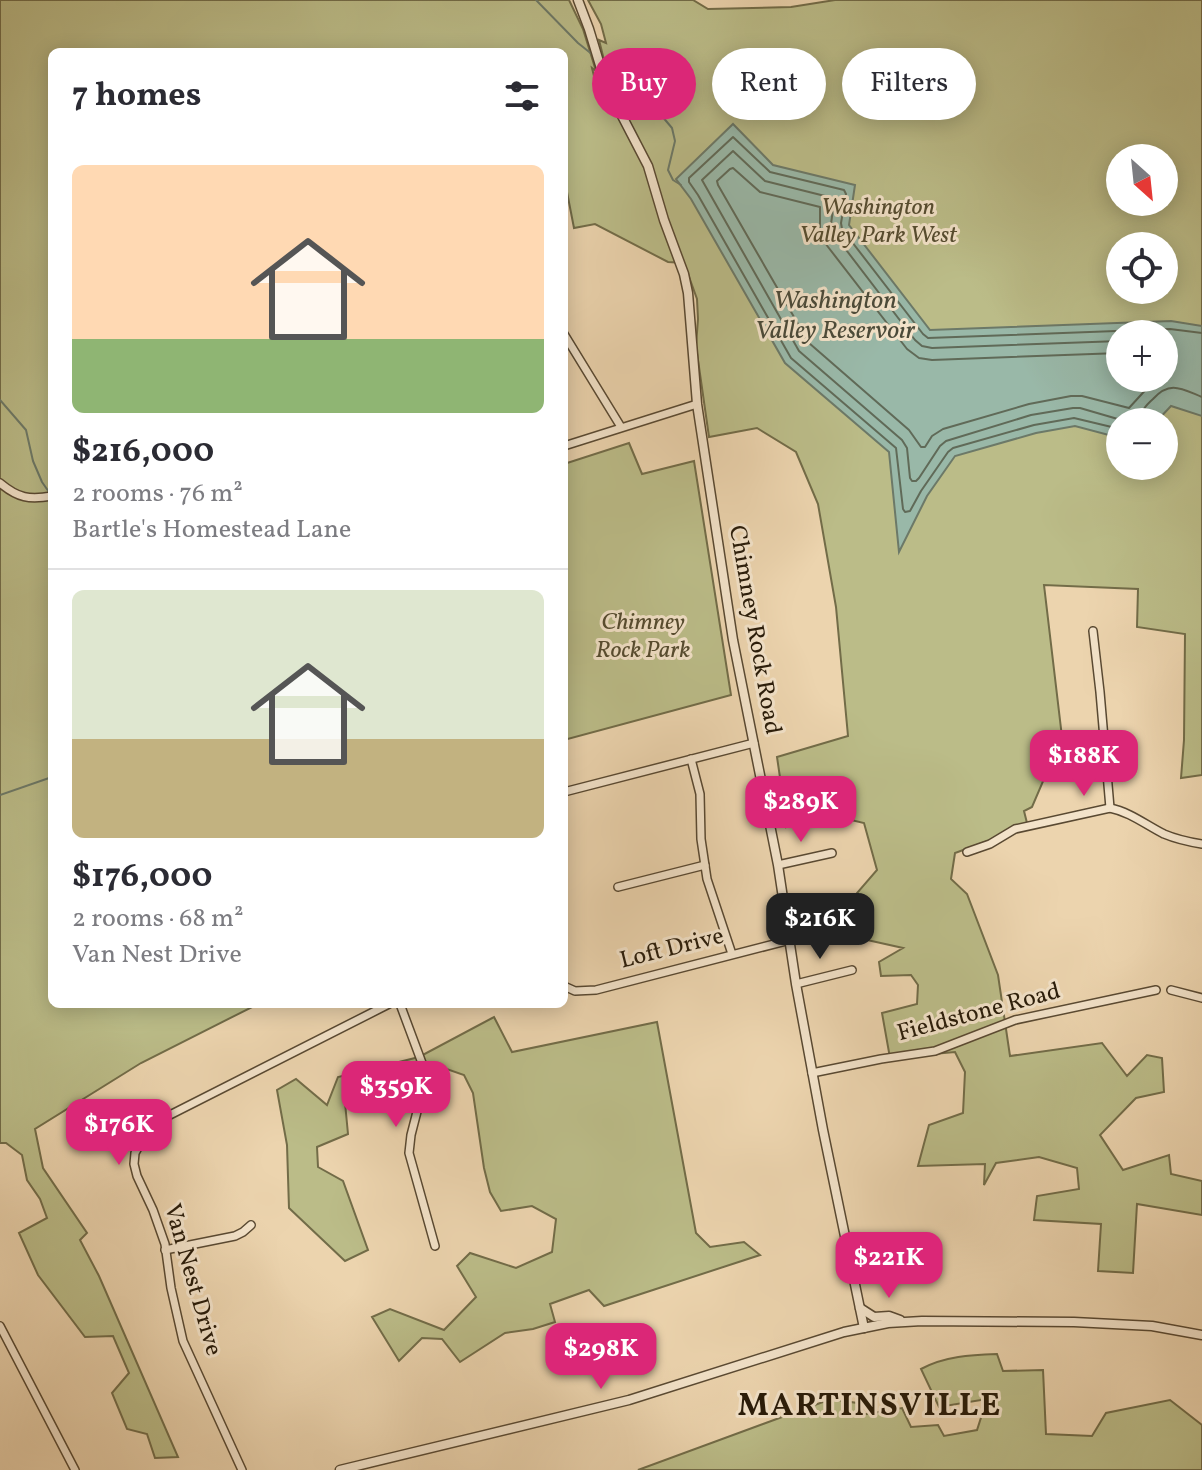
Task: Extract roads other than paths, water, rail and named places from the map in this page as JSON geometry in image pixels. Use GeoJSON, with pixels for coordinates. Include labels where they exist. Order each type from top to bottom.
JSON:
{"type":"FeatureCollection","features":[{"type":"Feature","properties":{"kind":"street","name":"Chimney Rock Road"},"geometry":{"type":"LineString","coordinates":[[578,0],[606,85],[648,166],[684,274],[697,404],[733,640],[778,865],[812,1073],[864,1328]]}},
{"type":"Feature","properties":{"kind":"street"},"geometry":{"type":"LineString","coordinates":[[568,341],[621,427]]}},
{"type":"Feature","properties":{"kind":"street"},"geometry":{"type":"LineString","coordinates":[[568,445],[697,404]]}},
{"type":"Feature","properties":{"kind":"street"},"geometry":{"type":"LineString","coordinates":[[0,483],[19,496],[48,497]]}},
{"type":"Feature","properties":{"kind":"street"},"geometry":{"type":"LineString","coordinates":[[1093,631],[1110,808]]}},
{"type":"Feature","properties":{"kind":"street"},"geometry":{"type":"LineString","coordinates":[[568,791],[754,743]]}},
{"type":"Feature","properties":{"kind":"street"},"geometry":{"type":"LineString","coordinates":[[691,759],[700,794],[701,839],[707,879],[732,954]]}},
{"type":"Feature","properties":{"kind":"street"},"geometry":{"type":"LineString","coordinates":[[967,852],[990,844],[1015,829],[1110,808],[1180,840],[1202,844]]}},
{"type":"Feature","properties":{"kind":"street"},"geometry":{"type":"LineString","coordinates":[[778,865],[832,853]]}},
{"type":"Feature","properties":{"kind":"street"},"geometry":{"type":"LineString","coordinates":[[618,887],[705,865]]}},
{"type":"Feature","properties":{"kind":"street","name":"Loft Drive"},"geometry":{"type":"LineString","coordinates":[[568,988],[575,991],[596,990],[790,940]]}},
{"type":"Feature","properties":{"kind":"street"},"geometry":{"type":"LineString","coordinates":[[796,984],[852,970]]}},
{"type":"Feature","properties":{"kind":"street","name":"Fieldstone Road"},"geometry":{"type":"LineString","coordinates":[[812,1073],[935,1051],[1015,1020],[1156,990]]}},
{"type":"Feature","properties":{"kind":"street"},"geometry":{"type":"LineString","coordinates":[[1171,990],[1202,998]]}},
{"type":"Feature","properties":{"kind":"street","name":"Van Nest Drive"},"geometry":{"type":"LineString","coordinates":[[242,1470],[183,1341],[165,1250],[153,1210],[137,1176],[135,1153],[149,1128],[162,1119],[381,1008]]}},
{"type":"Feature","properties":{"kind":"street"},"geometry":{"type":"LineString","coordinates":[[401,1008],[422,1063],[420,1100],[409,1153],[435,1246]]}},
{"type":"Feature","properties":{"kind":"street"},"geometry":{"type":"LineString","coordinates":[[165,1250],[235,1236],[251,1225]]}},
{"type":"Feature","properties":{"kind":"street"},"geometry":{"type":"LineString","coordinates":[[860,1308],[874,1317],[889,1316],[905,1322]]}},
{"type":"Feature","properties":{"kind":"street"},"geometry":{"type":"LineString","coordinates":[[340,1470],[629,1400],[864,1328],[905,1322],[1074,1322],[1152,1326],[1202,1335]]}},
{"type":"Feature","properties":{"kind":"street"},"geometry":{"type":"LineString","coordinates":[[0,1326],[75,1470]]}},
{"type":"Feature","properties":{"kind":"water","name":"Washington Valley Reservoir"},"geometry":{"type":"Polygon","coordinates":[[[733,124],[773,165],[855,185],[849,225],[930,330],[1106,323],[1106,392],[1178,392],[1178,322],[1202,326],[1202,416],[1171,406],[1106,408],[1106,434],[1075,426],[1036,433],[955,456],[927,496],[899,552],[889,452],[785,363],[691,199],[676,179],[733,124]]]}},
{"type":"Feature","properties":{"kind":"waterway"},"geometry":{"type":"LineString","coordinates":[[536,0],[592,54]]}},
{"type":"Feature","properties":{"kind":"waterway"},"geometry":{"type":"LineString","coordinates":[[665,120],[672,128],[675,141],[668,170],[673,180],[681,185]]}},
{"type":"Feature","properties":{"kind":"waterway"},"geometry":{"type":"LineString","coordinates":[[0,400],[26,430],[33,461],[48,491]]}},
{"type":"Feature","properties":{"kind":"waterway"},"geometry":{"type":"LineString","coordinates":[[0,795],[48,778]]}},
{"type":"Feature","properties":{"kind":"district","name":"MARTINSVILLE"},"geometry":{"type":"Point","coordinates":[870,1407]}},
{"type":"Feature","properties":{"kind":"park label","name":"Washington Valley Park West"},"geometry":{"type":"Point","coordinates":[878,222]}},
{"type":"Feature","properties":{"kind":"park label","name":"Chimney Rock Park"},"geometry":{"type":"Point","coordinates":[643,637]}}]}
